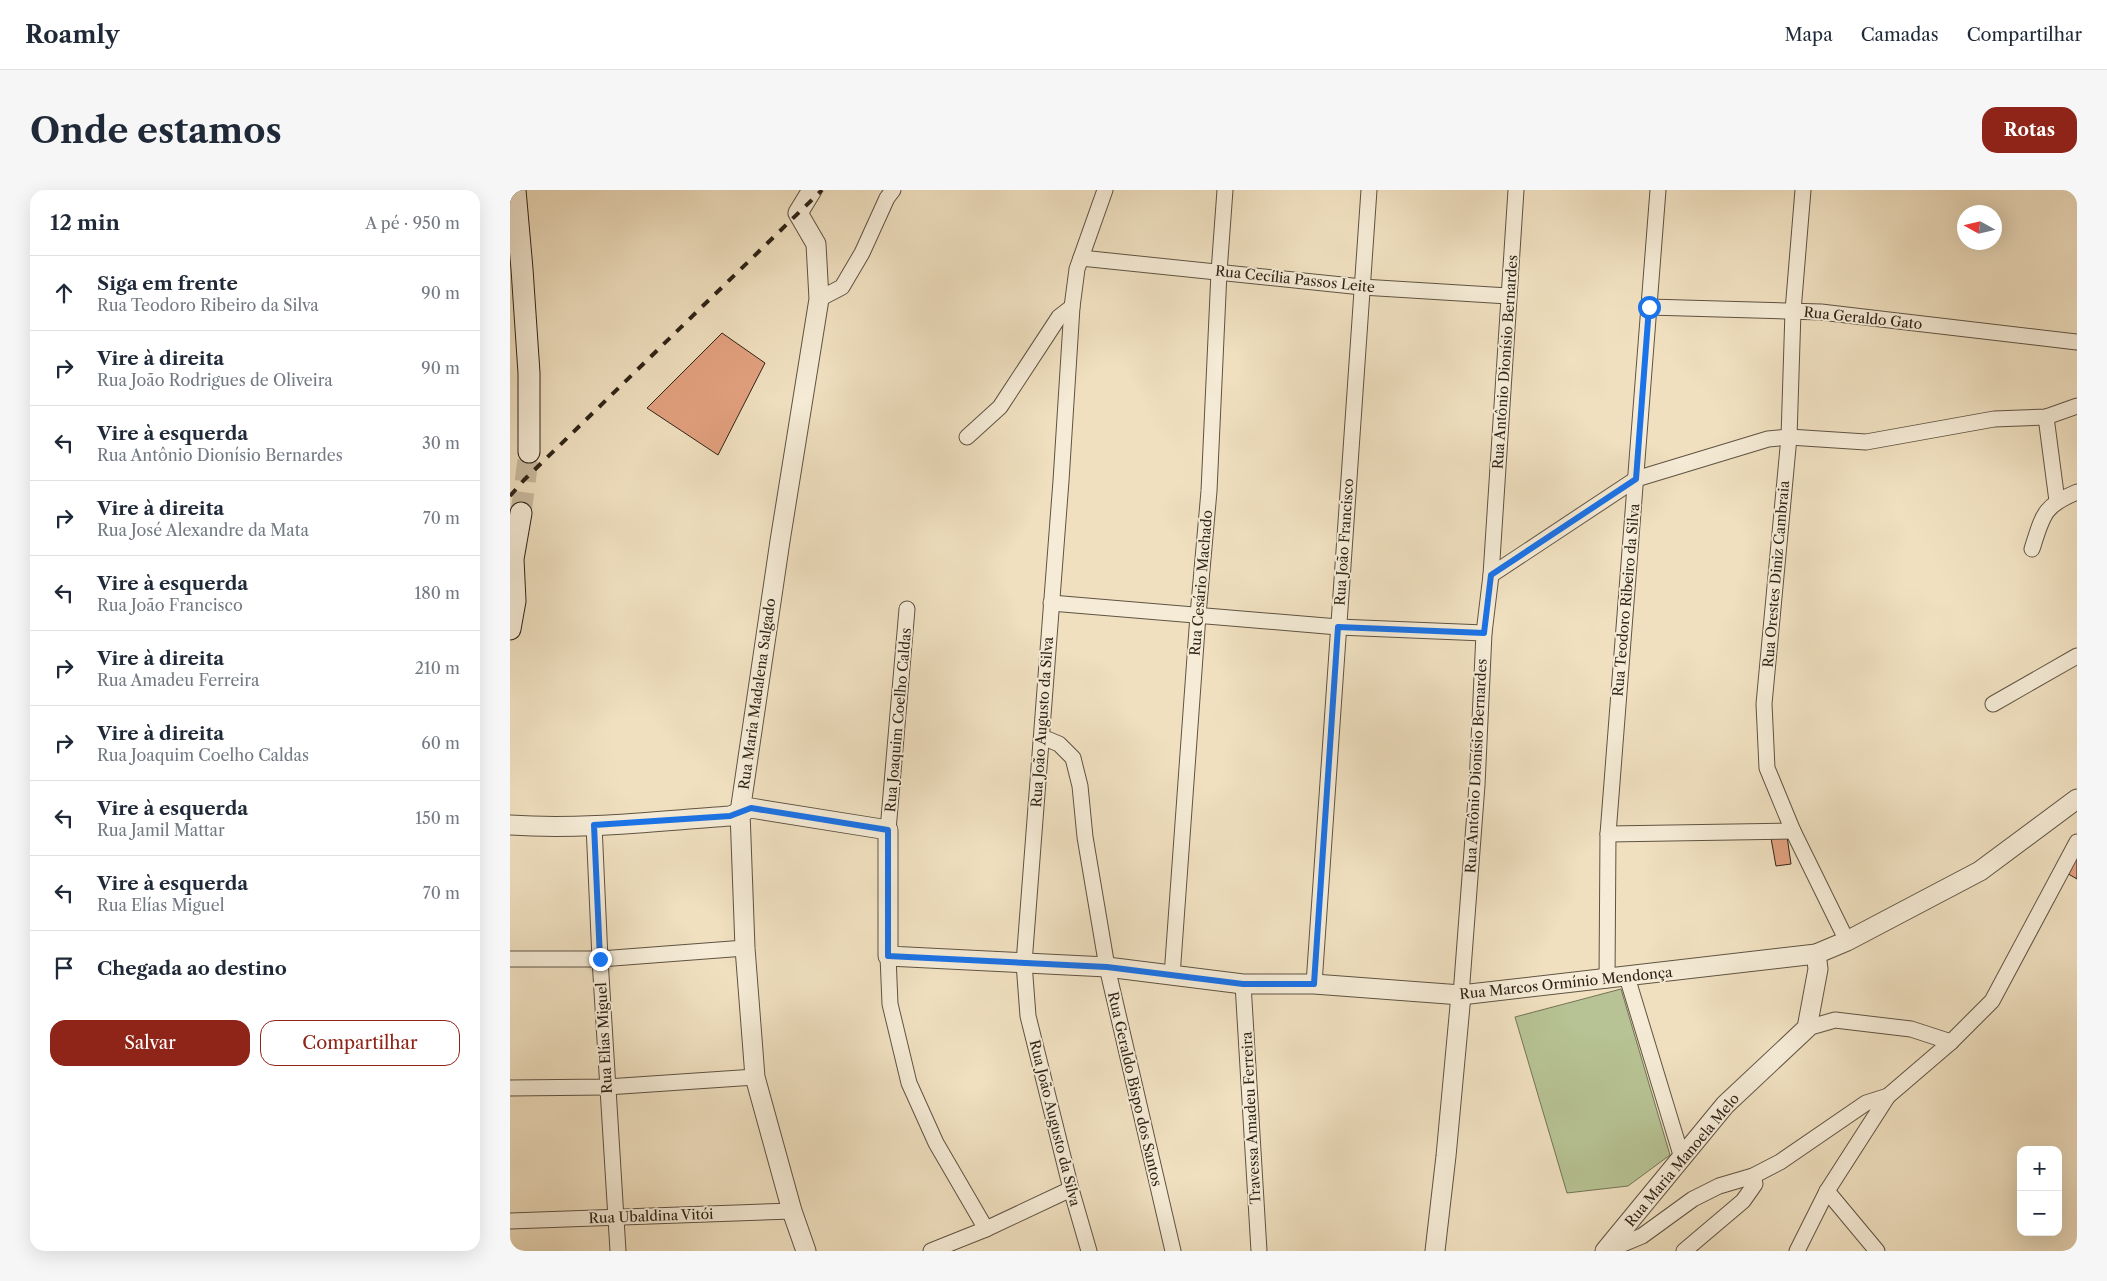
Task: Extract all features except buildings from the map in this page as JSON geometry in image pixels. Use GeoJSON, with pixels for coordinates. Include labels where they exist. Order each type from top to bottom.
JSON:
{"type":"FeatureCollection","features":[{"type":"Feature","properties":{"kind":"main road"},"geometry":{"type":"LineString","coordinates":[[515,190],[529,373],[529,452]]}},
{"type":"Feature","properties":{"kind":"main road"},"geometry":{"type":"LineString","coordinates":[[510,629],[515,601],[512,562],[521,514]]}},
{"type":"Feature","properties":{"kind":"street","name":"Rua Maria Madalena Salgado"},"geometry":{"type":"LineString","coordinates":[[806,1251],[792,1211],[755,1077],[745,948],[740,812],[780,540],[819,299],[816,244],[798,214],[812,190]]}},
{"type":"Feature","properties":{"kind":"street"},"geometry":{"type":"LineString","coordinates":[[819,299],[842,287],[862,253],[887,198],[893,190]]}},
{"type":"Feature","properties":{"kind":"street","name":"Rua João Augusto da Silva"},"geometry":{"type":"LineString","coordinates":[[1089,1251],[1071,1190],[1028,1016],[1024,963],[1061,481],[1072,307],[1077,269],[1106,190]]}},
{"type":"Feature","properties":{"kind":"street","name":"Rua Cesário Machado"},"geometry":{"type":"LineString","coordinates":[[1172,976],[1198,615],[1209,491],[1218,272],[1225,190]]}},
{"type":"Feature","properties":{"kind":"street","name":"Rua João Francisco"},"geometry":{"type":"LineString","coordinates":[[1314,984],[1369,190]]}},
{"type":"Feature","properties":{"kind":"street","name":"Rua Antônio Dionísio Bernardes"},"geometry":{"type":"LineString","coordinates":[[1435,1251],[1461,995],[1477,785],[1484,633],[1491,575],[1516,190]]}},
{"type":"Feature","properties":{"kind":"street","name":"Rua Teodoro Ribeiro da Silva"},"geometry":{"type":"LineString","coordinates":[[1607,980],[1608,834],[1658,190]]}},
{"type":"Feature","properties":{"kind":"street","name":"Rua Orestes Diniz Cambraia"},"geometry":{"type":"LineString","coordinates":[[1803,190],[1794,311],[1789,437],[1764,704],[1767,768],[1792,831],[1847,942]]}},
{"type":"Feature","properties":{"kind":"street","name":"Rua Cecília Passos Leite"},"geometry":{"type":"LineString","coordinates":[[1081,258],[1362,287],[1508,296]]}},
{"type":"Feature","properties":{"kind":"street"},"geometry":{"type":"LineString","coordinates":[[967,437],[1000,407],[1059,317],[1072,307]]}},
{"type":"Feature","properties":{"kind":"street","name":"Rua Geraldo Gato"},"geometry":{"type":"LineString","coordinates":[[1649,307],[1821,312],[2077,342]]}},
{"type":"Feature","properties":{"kind":"street"},"geometry":{"type":"LineString","coordinates":[[1491,575],[1636,479],[1768,439],[1789,437],[1866,442],[1994,419],[2046,417],[2077,406]]}},
{"type":"Feature","properties":{"kind":"street"},"geometry":{"type":"LineString","coordinates":[[2046,417],[2057,500]]}},
{"type":"Feature","properties":{"kind":"street"},"geometry":{"type":"LineString","coordinates":[[2032,548],[2043,516],[2057,500],[2077,492]]}},
{"type":"Feature","properties":{"kind":"street"},"geometry":{"type":"LineString","coordinates":[[1051,603],[1338,627],[1484,633]]}},
{"type":"Feature","properties":{"kind":"street","name":"Rua Joaquim Coelho Caldas"},"geometry":{"type":"LineString","coordinates":[[907,609],[888,830],[890,1004],[908,1083],[936,1143],[986,1229]]}},
{"type":"Feature","properties":{"kind":"street"},"geometry":{"type":"LineString","coordinates":[[1993,704],[2077,656]]}},
{"type":"Feature","properties":{"kind":"street","name":"Rua Geraldo Bispo dos Santos"},"geometry":{"type":"LineString","coordinates":[[1042,737],[1059,744],[1073,758],[1080,786],[1085,837],[1107,967],[1173,1251]]}},
{"type":"Feature","properties":{"kind":"street","name":"Rua Marcos Ormínio Mendonça"},"geometry":{"type":"LineString","coordinates":[[888,956],[1107,967],[1243,984],[1314,984],[1461,995],[1607,980],[1816,954],[1847,942],[1980,871],[2077,799]]}},
{"type":"Feature","properties":{"kind":"street"},"geometry":{"type":"LineString","coordinates":[[510,825],[550,827],[730,816],[751,808],[888,830]]}},
{"type":"Feature","properties":{"kind":"street","name":"Rua Elías Miguel"},"geometry":{"type":"LineString","coordinates":[[594,825],[607,1088],[618,1251]]}},
{"type":"Feature","properties":{"kind":"street"},"geometry":{"type":"LineString","coordinates":[[1608,834],[1792,831]]}},
{"type":"Feature","properties":{"kind":"street"},"geometry":{"type":"LineString","coordinates":[[1797,1251],[1827,1191],[1888,1096],[1951,1042],[1992,1001],[2077,842]]}},
{"type":"Feature","properties":{"kind":"street"},"geometry":{"type":"LineString","coordinates":[[510,959],[600,959],[745,948]]}},
{"type":"Feature","properties":{"kind":"street"},"geometry":{"type":"LineString","coordinates":[[1807,1028],[1818,969],[1816,954]]}},
{"type":"Feature","properties":{"kind":"street"},"geometry":{"type":"LineString","coordinates":[[1627,977],[1682,1158]]}},
{"type":"Feature","properties":{"kind":"street","name":"Travessa Amadeu Ferreira"},"geometry":{"type":"LineString","coordinates":[[1243,984],[1259,1251]]}},
{"type":"Feature","properties":{"kind":"street","name":"Rua Maria Manoela Melo"},"geometry":{"type":"LineString","coordinates":[[1605,1251],[1725,1105],[1807,1028],[1835,1020],[1911,1029],[1951,1042]]}},
{"type":"Feature","properties":{"kind":"street"},"geometry":{"type":"LineString","coordinates":[[510,1088],[607,1088],[755,1077]]}},
{"type":"Feature","properties":{"kind":"street"},"geometry":{"type":"LineString","coordinates":[[1605,1251],[1642,1236],[1693,1199],[1719,1186],[1752,1176],[1780,1162],[1866,1103],[1888,1096]]}},
{"type":"Feature","properties":{"kind":"street"},"geometry":{"type":"LineString","coordinates":[[1684,1251],[1743,1201],[1755,1184],[1752,1176]]}},
{"type":"Feature","properties":{"kind":"street"},"geometry":{"type":"LineString","coordinates":[[931,1251],[986,1229],[1071,1190]]}},
{"type":"Feature","properties":{"kind":"street"},"geometry":{"type":"LineString","coordinates":[[1827,1191],[1877,1251]]}},
{"type":"Feature","properties":{"kind":"street","name":"Rua Ubaldina Vitói"},"geometry":{"type":"LineString","coordinates":[[510,1220],[792,1211]]}},
{"type":"Feature","properties":{"kind":"green space"},"geometry":{"type":"Polygon","coordinates":[[[1621,989],[1670,1155],[1628,1186],[1567,1193],[1515,1017],[1621,989]]]}},
{"type":"Feature","properties":{"kind":"tunnel"},"geometry":{"type":"LineString","coordinates":[[521,513],[529,452]]}},
{"type":"Feature","properties":{"kind":"railway"},"geometry":{"type":"LineString","coordinates":[[510,496],[524,480],[822,190]]}},
{"type":"Feature","properties":{"kind":"route"},"geometry":{"type":"LineString","coordinates":[[600,959],[594,825],[730,816],[751,808],[888,830],[888,956],[1107,967],[1243,984],[1314,984],[1338,627],[1484,633],[1491,575],[1636,479],[1649,307]]}}]}
